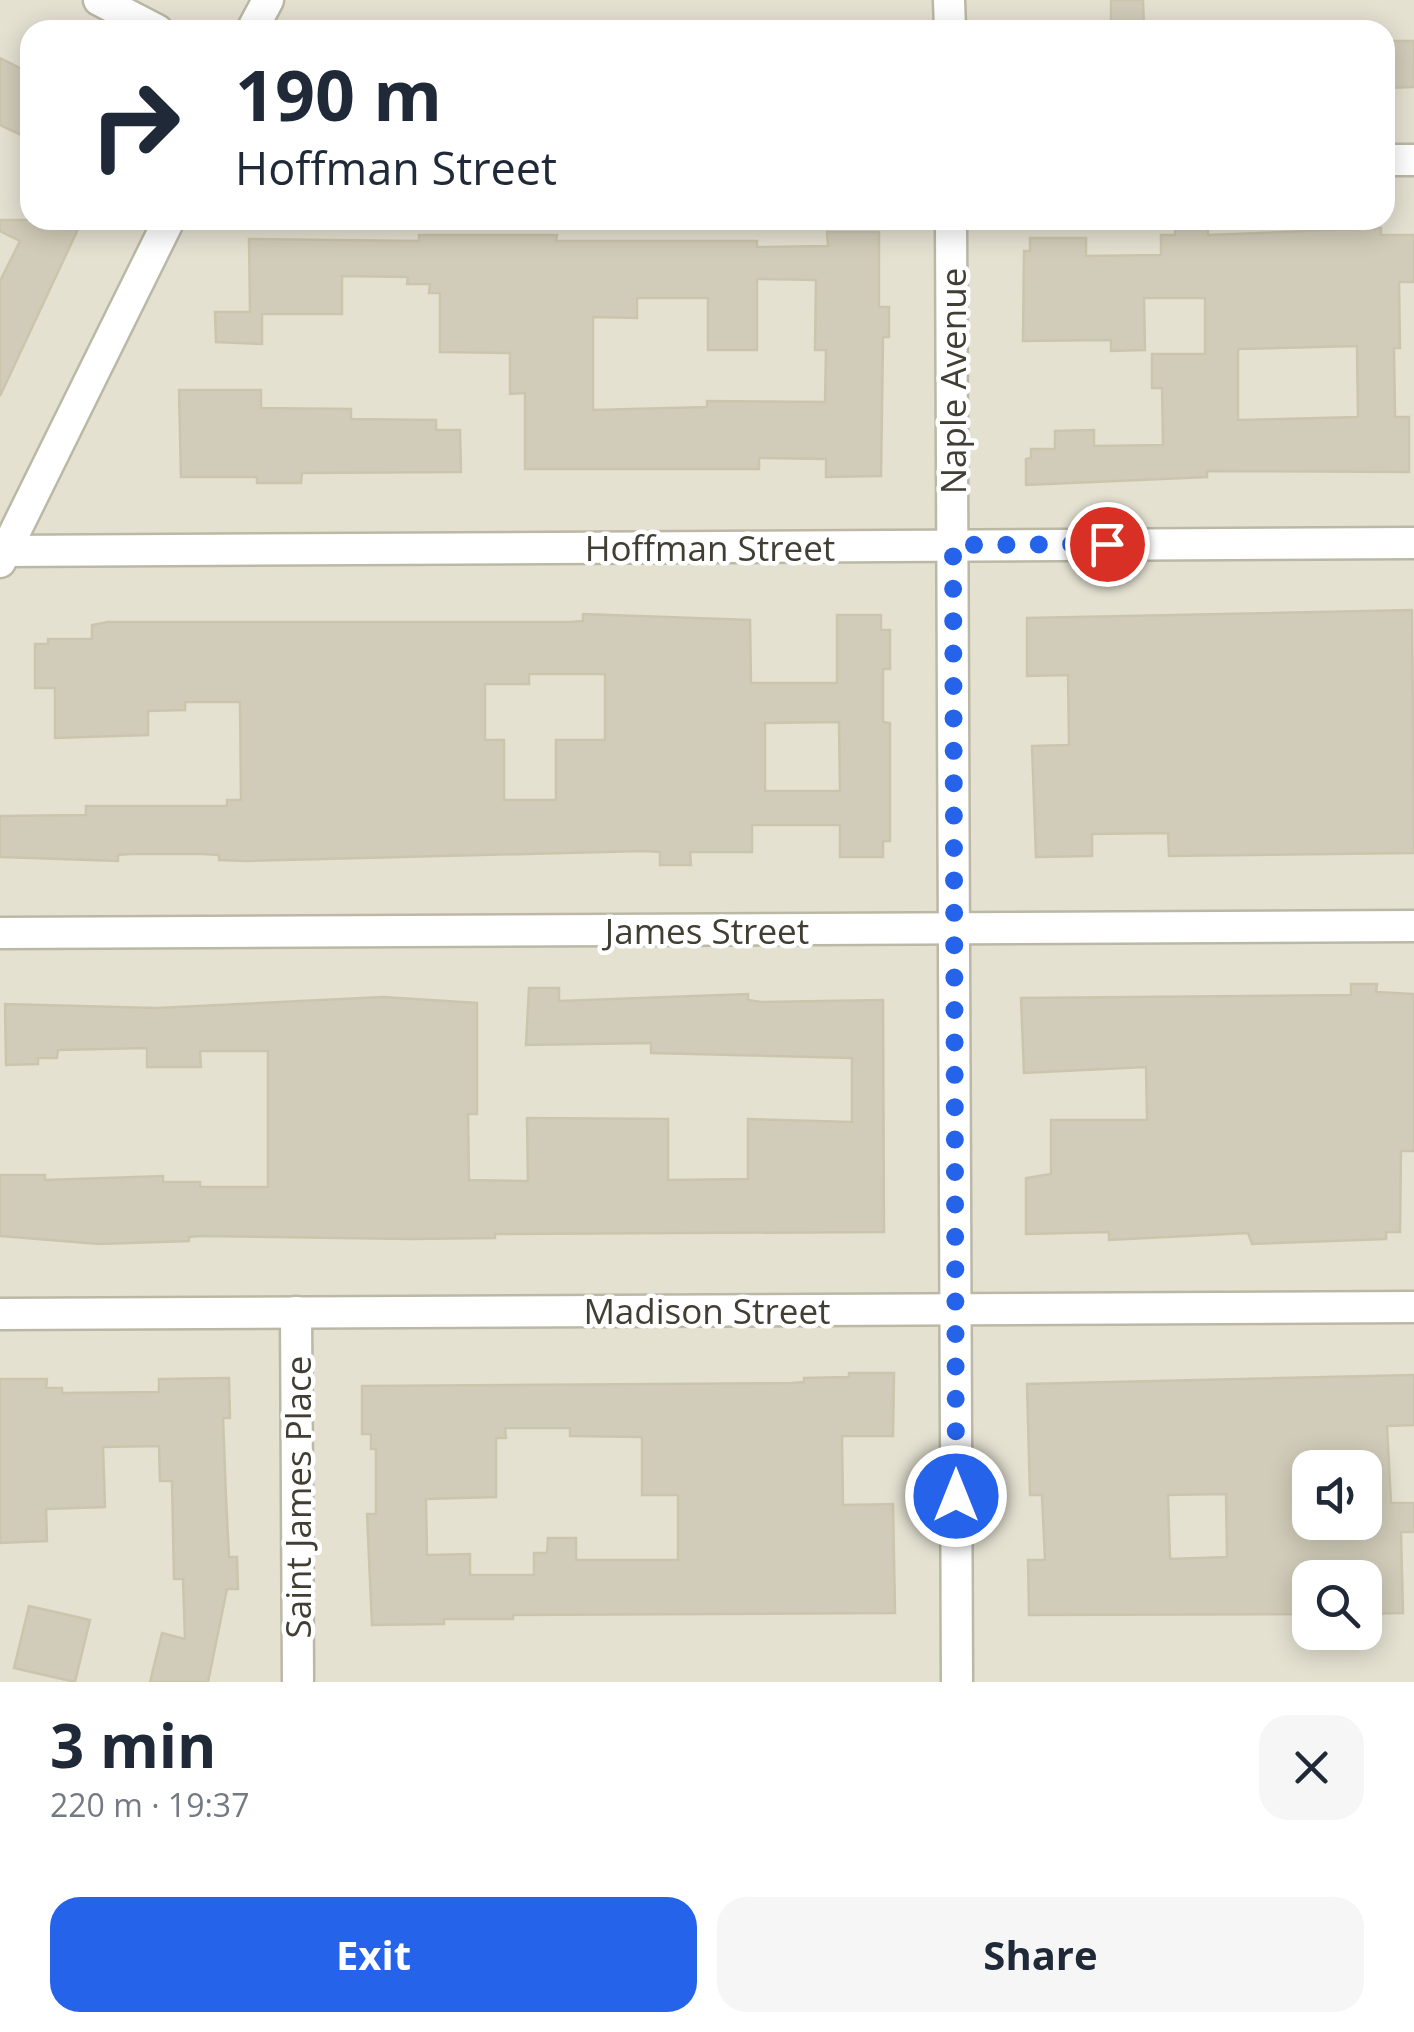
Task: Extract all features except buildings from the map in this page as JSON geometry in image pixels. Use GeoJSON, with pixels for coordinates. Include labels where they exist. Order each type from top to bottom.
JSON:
{"type":"FeatureCollection","features":[{"type":"Feature","properties":{"kind":"street"},"geometry":{"type":"LineString","coordinates":[[99,0],[138,20]]}},
{"type":"Feature","properties":{"kind":"street"},"geometry":{"type":"LineString","coordinates":[[2,557],[165,230]]}},
{"type":"Feature","properties":{"kind":"street","name":"Naple Avenue"},"geometry":{"type":"LineString","coordinates":[[951,230],[957,1682]]}},
{"type":"Feature","properties":{"kind":"street","name":"Hoffman Street"},"geometry":{"type":"LineString","coordinates":[[2,557],[1414,543]]}},
{"type":"Feature","properties":{"kind":"street","name":"James Street"},"geometry":{"type":"LineString","coordinates":[[0,933],[1414,926]]}},
{"type":"Feature","properties":{"kind":"street","name":"Madison Street"},"geometry":{"type":"LineString","coordinates":[[0,1314],[1414,1307]]}},
{"type":"Feature","properties":{"kind":"street","name":"Saint James Place"},"geometry":{"type":"LineString","coordinates":[[296,1312],[298,1682]]}},
{"type":"Feature","properties":{"kind":"shaded area"},"geometry":{"type":"Polygon","coordinates":[[[0,0],[1414,0],[1414,1682],[0,1682],[0,0]]]}},
{"type":"Feature","properties":{"kind":"route"},"geometry":{"type":"LineString","coordinates":[[956,1496],[953,545],[1107,544]]}}]}
